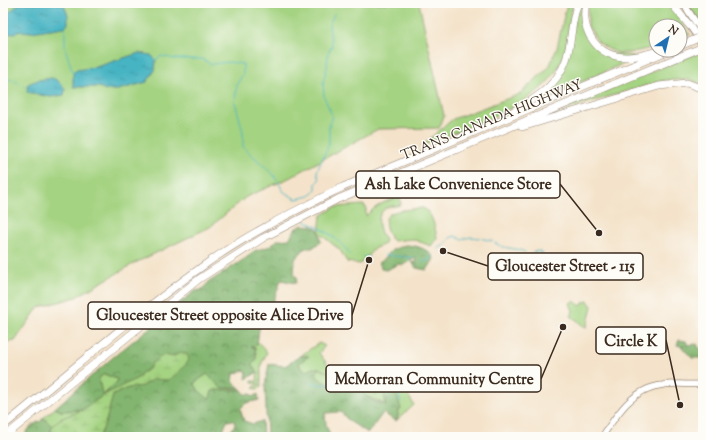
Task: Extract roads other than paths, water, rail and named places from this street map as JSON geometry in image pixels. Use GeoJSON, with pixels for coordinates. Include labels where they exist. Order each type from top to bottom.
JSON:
{"type":"FeatureCollection","features":[{"type":"Feature","properties":{"kind":"highway"},"geometry":{"type":"LineString","coordinates":[[476,132],[528,103],[543,93],[554,83],[566,62],[574,12],[578,3]]}},
{"type":"Feature","properties":{"kind":"highway"},"geometry":{"type":"LineString","coordinates":[[586,3],[584,22],[592,41],[600,48],[608,52],[627,57],[648,53]]}},
{"type":"Feature","properties":{"kind":"highway"},"geometry":{"type":"LineString","coordinates":[[672,3],[690,26]]}},
{"type":"Feature","properties":{"kind":"highway"},"geometry":{"type":"LineString","coordinates":[[688,42],[703,34]]}},
{"type":"Feature","properties":{"kind":"highway","name":"TRANS CANADA HIGHWAY"},"geometry":{"type":"LineString","coordinates":[[4,437],[168,304],[229,259],[288,224],[338,199],[685,55],[703,46]]}},
{"type":"Feature","properties":{"kind":"highway","name":"TRANS CANADA HIGHWAY"},"geometry":{"type":"LineString","coordinates":[[5,425],[162,297],[204,265],[249,236],[343,187],[651,58]]}},
{"type":"Feature","properties":{"kind":"highway"},"geometry":{"type":"LineString","coordinates":[[480,140],[660,86],[687,83],[703,89]]}},
{"type":"Feature","properties":{"kind":"main road"},"geometry":{"type":"LineString","coordinates":[[675,3],[703,46]]}},
{"type":"Feature","properties":{"kind":"main road"},"geometry":{"type":"LineString","coordinates":[[683,3],[703,34]]}},
{"type":"Feature","properties":{"kind":"street"},"geometry":{"type":"LineString","coordinates":[[602,437],[627,403],[644,390],[664,384],[703,384]]}},
{"type":"Feature","properties":{"kind":"water"},"geometry":{"type":"Polygon","coordinates":[[[21,3],[63,3],[68,15],[68,24],[64,27],[31,32],[21,31],[11,34],[4,31],[3,26],[5,18],[21,3]]]}},
{"type":"Feature","properties":{"kind":"water"},"geometry":{"type":"Polygon","coordinates":[[[139,53],[151,55],[156,60],[155,70],[147,82],[118,90],[106,90],[99,87],[73,87],[73,73],[77,70],[96,67],[139,53]]]}},
{"type":"Feature","properties":{"kind":"water"},"geometry":{"type":"Polygon","coordinates":[[[52,78],[64,87],[64,95],[51,97],[27,92],[28,84],[38,80],[52,78]]]}},
{"type":"Feature","properties":{"kind":"waterway"},"geometry":{"type":"LineString","coordinates":[[155,60],[161,56],[175,59],[202,59],[211,64],[229,62],[243,64],[243,74],[237,84],[235,102],[243,132],[243,147],[273,174],[284,192],[296,199],[310,196],[316,189],[316,183],[319,180],[317,171],[329,144],[329,127],[332,115],[324,97],[323,82],[327,67],[328,53],[332,46],[329,25],[334,14]]}},
{"type":"Feature","properties":{"kind":"waterway"},"geometry":{"type":"LineString","coordinates":[[65,27],[65,48],[73,73]]}},
{"type":"Feature","properties":{"kind":"waterway"},"geometry":{"type":"LineString","coordinates":[[3,78],[12,80]]}},
{"type":"Feature","properties":{"kind":"waterway"},"geometry":{"type":"LineString","coordinates":[[15,81],[27,87]]}},
{"type":"Feature","properties":{"kind":"waterway"},"geometry":{"type":"LineString","coordinates":[[305,221],[330,234],[350,254]]}},
{"type":"Feature","properties":{"kind":"waterway"},"geometry":{"type":"LineString","coordinates":[[437,249],[446,244],[450,238],[455,236],[461,239],[471,237],[492,241]]}},
{"type":"Feature","properties":{"kind":"waterway"},"geometry":{"type":"LineString","coordinates":[[495,243],[503,247],[525,252]]}},
{"type":"Feature","properties":{"kind":"waterway"},"geometry":{"type":"LineString","coordinates":[[533,252],[539,251],[544,255]]}},
{"type":"Feature","properties":{"kind":"waterway"},"geometry":{"type":"LineString","coordinates":[[385,255],[415,258]]}},
{"type":"Feature","properties":{"kind":"waterway"},"geometry":{"type":"LineString","coordinates":[[422,261],[428,261],[432,255]]}},
{"type":"Feature","properties":{"kind":"waterway"},"geometry":{"type":"LineString","coordinates":[[363,257],[369,257]]}},
{"type":"Feature","properties":{"kind":"waterway"},"geometry":{"type":"LineString","coordinates":[[397,377],[396,383],[401,402]]}},
{"type":"Feature","properties":{"kind":"waterway"},"geometry":{"type":"LineString","coordinates":[[310,382],[322,385],[340,381],[354,382],[369,390],[379,392],[392,383],[396,383]]}},
{"type":"Feature","properties":{"kind":"place","name":"Ash Lake Convenience Store"},"geometry":{"type":"Point","coordinates":[599,233]}},
{"type":"Feature","properties":{"kind":"place","name":"Gloucester Street - 115"},"geometry":{"type":"Point","coordinates":[443,251]}},
{"type":"Feature","properties":{"kind":"place","name":"Gloucester Street opposite Alice Drive"},"geometry":{"type":"Point","coordinates":[369,260]}},
{"type":"Feature","properties":{"kind":"place","name":"McMorran Community Centre"},"geometry":{"type":"Point","coordinates":[563,327]}},
{"type":"Feature","properties":{"kind":"place","name":"Circle K"},"geometry":{"type":"Point","coordinates":[680,405]}}]}
